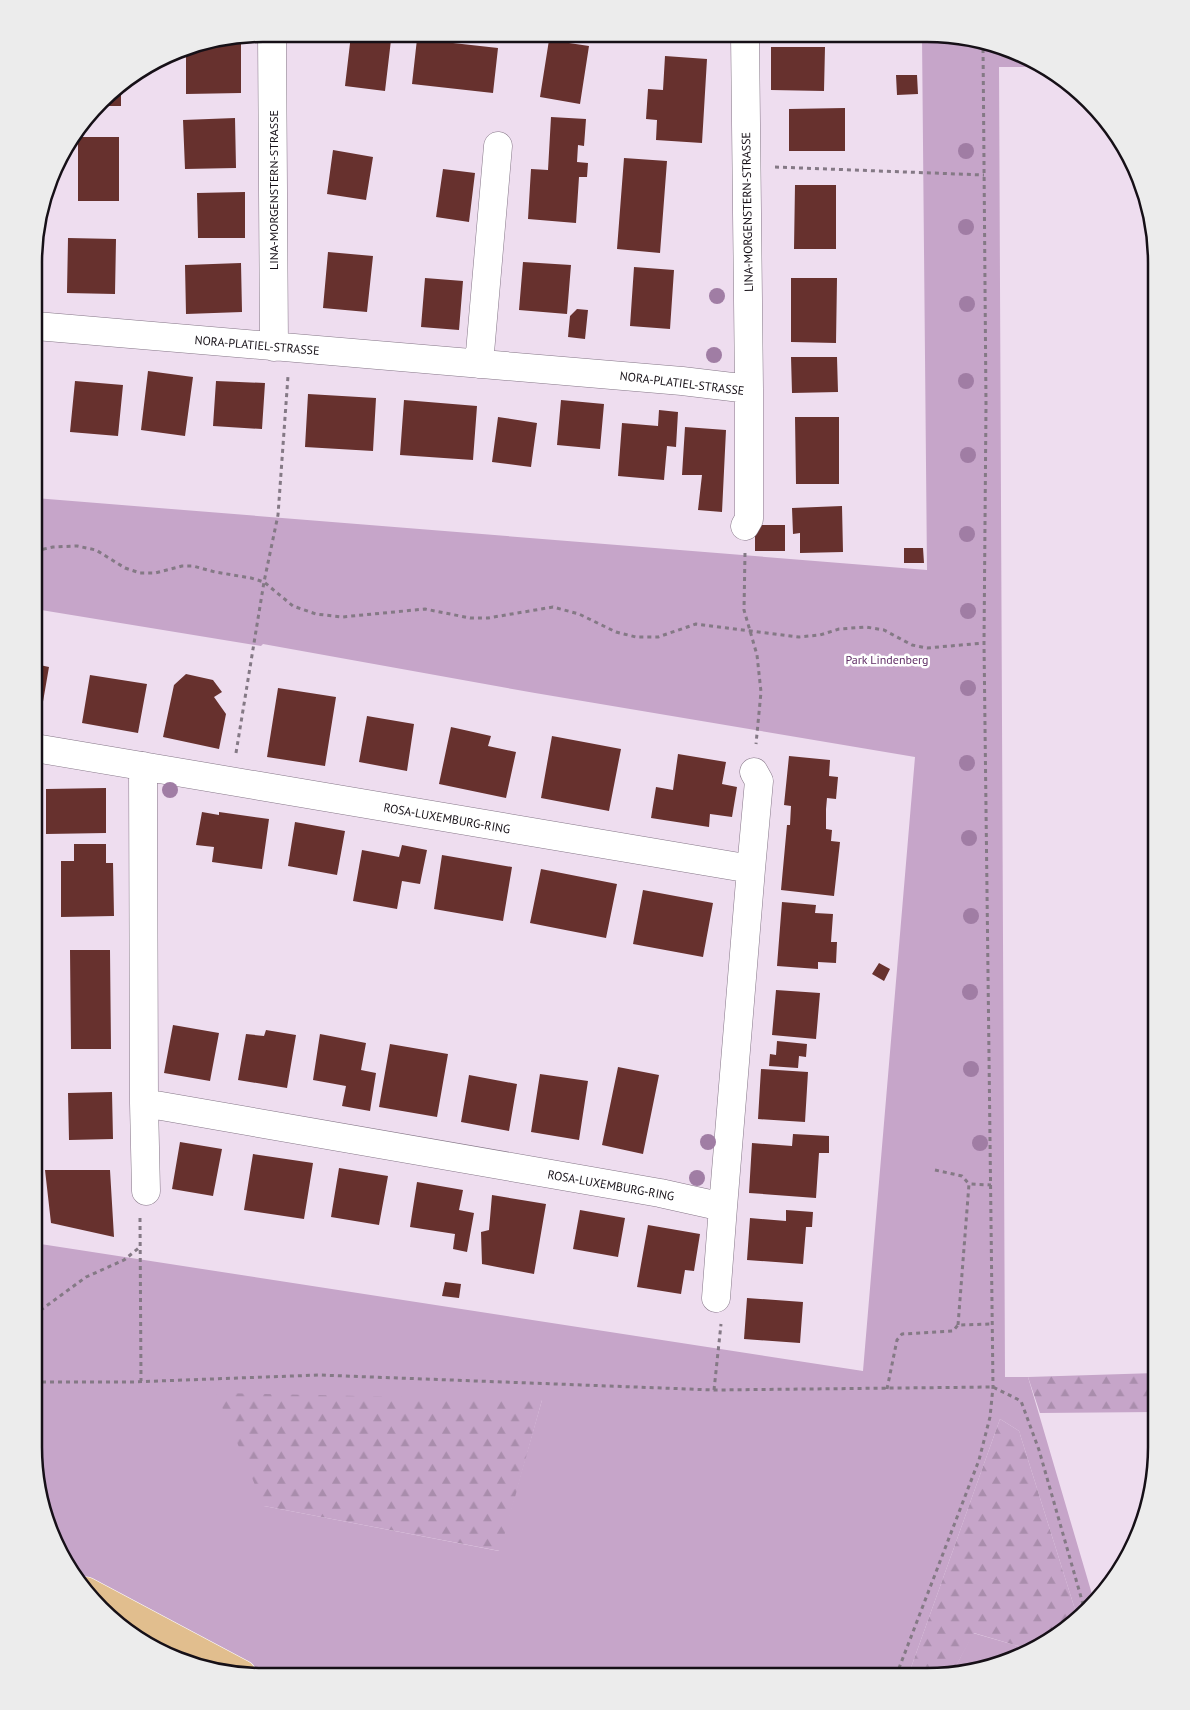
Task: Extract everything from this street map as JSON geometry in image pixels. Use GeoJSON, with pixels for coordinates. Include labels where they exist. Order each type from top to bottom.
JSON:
{"type":"FeatureCollection","features":[{"type":"Feature","properties":{"kind":"main road"},"geometry":{"type":"LineString","coordinates":[[106,1601],[222,1663]]}},
{"type":"Feature","properties":{"kind":"street","name":"LINA-MORGENSTERN-STRASSE"},"geometry":{"type":"LineString","coordinates":[[272,42],[282,347]]}},
{"type":"Feature","properties":{"kind":"street","name":"LINA-MORGENSTERN-STRASSE"},"geometry":{"type":"LineString","coordinates":[[745,42],[749,389]]}},
{"type":"Feature","properties":{"kind":"street"},"geometry":{"type":"LineString","coordinates":[[479,364],[498,146]]}},
{"type":"Feature","properties":{"kind":"street","name":"NORA-PLATIEL-STRASSE"},"geometry":{"type":"LineString","coordinates":[[42,327],[682,381],[749,389],[749,519],[745,526]]}},
{"type":"Feature","properties":{"kind":"street","name":"ROSA-LUXEMBURG-RING"},"geometry":{"type":"LineString","coordinates":[[42,749],[751,869]]}},
{"type":"Feature","properties":{"kind":"street"},"geometry":{"type":"LineString","coordinates":[[142,766],[146,1191]]}},
{"type":"Feature","properties":{"kind":"street"},"geometry":{"type":"LineString","coordinates":[[716,1298],[758,781],[754,772]]}},
{"type":"Feature","properties":{"kind":"street","name":"ROSA-LUXEMBURG-RING"},"geometry":{"type":"LineString","coordinates":[[144,1103],[660,1193],[723,1207]]}},
{"type":"Feature","properties":{"kind":"path"},"geometry":{"type":"LineString","coordinates":[[899,1668],[979,1460],[990,1417],[993,1387],[984,643],[983,50]]}},
{"type":"Feature","properties":{"kind":"path"},"geometry":{"type":"LineString","coordinates":[[747,168],[984,175]]}},
{"type":"Feature","properties":{"kind":"path"},"geometry":{"type":"LineString","coordinates":[[235,754],[264,582],[278,514],[282,347]]}},
{"type":"Feature","properties":{"kind":"path"},"geometry":{"type":"LineString","coordinates":[[745,526],[744,610],[757,655],[761,692],[754,772]]}},
{"type":"Feature","properties":{"kind":"path"},"geometry":{"type":"LineString","coordinates":[[42,549],[77,546],[96,550],[125,568],[140,573],[155,573],[193,566],[264,582],[293,606],[316,614],[342,617],[425,609],[470,618],[488,618],[553,607],[579,614],[616,632],[636,637],[658,637],[696,624],[750,629],[799,637],[820,635],[839,629],[866,627],[884,630],[912,645],[927,648],[984,643]]}},
{"type":"Feature","properties":{"kind":"path"},"geometry":{"type":"LineString","coordinates":[[887,1389],[897,1340],[902,1334],[953,1331],[958,1325],[969,1184],[962,1176],[935,1170]]}},
{"type":"Feature","properties":{"kind":"path"},"geometry":{"type":"LineString","coordinates":[[969,1184],[991,1185]]}},
{"type":"Feature","properties":{"kind":"path"},"geometry":{"type":"LineString","coordinates":[[141,1381],[140,1204],[146,1191]]}},
{"type":"Feature","properties":{"kind":"path"},"geometry":{"type":"LineString","coordinates":[[42,1309],[86,1277],[124,1260],[140,1246]]}},
{"type":"Feature","properties":{"kind":"path"},"geometry":{"type":"LineString","coordinates":[[714,1390],[723,1307],[716,1298]]}},
{"type":"Feature","properties":{"kind":"path"},"geometry":{"type":"LineString","coordinates":[[958,1325],[992,1324]]}},
{"type":"Feature","properties":{"kind":"path"},"geometry":{"type":"LineString","coordinates":[[42,1382],[141,1381],[319,1375],[714,1390],[993,1387],[1020,1401],[1039,1450],[1083,1603]]}},
{"type":"Feature","properties":{"kind":"green space","name":"Park Lindenberg"},"geometry":{"type":"Polygon","coordinates":[[[922,42],[955,44],[984,50],[1028,67],[999,67],[1005,1377],[1028,1377],[1092,1593],[1083,1603],[1075,1610],[1019,1431],[1000,1419],[911,1668],[264,1668],[235,1666],[192,1656],[166,1645],[129,1622],[107,1603],[88,1581],[65,1544],[54,1518],[44,1475],[42,1446],[42,1244],[863,1371],[915,757],[535,693],[263,644],[261,646],[42,610],[42,499],[927,570],[922,42]],[[542,1400],[264,1506],[499,1551],[542,1400]]]}},
{"type":"Feature","properties":{"kind":"green space"},"geometry":{"type":"Polygon","coordinates":[[[1148,1373],[1148,1412],[1040,1413],[1028,1377],[1148,1373]]]}},
{"type":"Feature","properties":{"kind":"green space"},"geometry":{"type":"Polygon","coordinates":[[[216,1393],[542,1400],[500,1551],[264,1506],[216,1393]]]}},
{"type":"Feature","properties":{"kind":"green space"},"geometry":{"type":"Polygon","coordinates":[[[1000,1419],[1019,1431],[1075,1610],[1061,1622],[1020,1647],[974,1633],[956,1666],[911,1668],[1000,1419]]]}},
{"type":"Feature","properties":{"kind":"green space"},"geometry":{"type":"Polygon","coordinates":[[[973,1633],[1020,1647],[998,1656],[956,1666],[973,1633]]]}},
{"type":"Feature","properties":{"kind":"building"},"geometry":{"type":"Polygon","coordinates":[[[350,42],[391,42],[385,91],[345,86],[350,42]]]}},
{"type":"Feature","properties":{"kind":"building"},"geometry":{"type":"Polygon","coordinates":[[[417,42],[444,42],[498,48],[493,93],[412,84],[417,42]]]}},
{"type":"Feature","properties":{"kind":"building"},"geometry":{"type":"Polygon","coordinates":[[[549,42],[589,46],[580,104],[540,97],[549,42]]]}},
{"type":"Feature","properties":{"kind":"building"},"geometry":{"type":"Polygon","coordinates":[[[241,44],[241,93],[186,94],[186,56],[206,50],[241,44]]]}},
{"type":"Feature","properties":{"kind":"building"},"geometry":{"type":"Polygon","coordinates":[[[771,47],[825,47],[824,91],[771,90],[771,47]]]}},
{"type":"Feature","properties":{"kind":"building"},"geometry":{"type":"Polygon","coordinates":[[[665,56],[707,59],[702,143],[656,140],[657,120],[646,119],[648,89],[663,90],[665,56]]]}},
{"type":"Feature","properties":{"kind":"building"},"geometry":{"type":"Polygon","coordinates":[[[896,75],[917,75],[918,94],[897,95],[896,75]]]}},
{"type":"Feature","properties":{"kind":"building"},"geometry":{"type":"Polygon","coordinates":[[[121,95],[121,106],[108,106],[121,95]]]}},
{"type":"Feature","properties":{"kind":"building"},"geometry":{"type":"Polygon","coordinates":[[[845,108],[845,151],[789,151],[789,109],[845,108]]]}},
{"type":"Feature","properties":{"kind":"building"},"geometry":{"type":"Polygon","coordinates":[[[551,117],[586,119],[584,146],[578,145],[577,162],[588,163],[587,177],[579,177],[576,223],[528,219],[531,169],[548,170],[551,117]]]}},
{"type":"Feature","properties":{"kind":"building"},"geometry":{"type":"Polygon","coordinates":[[[235,118],[236,168],[185,169],[183,120],[235,118]]]}},
{"type":"Feature","properties":{"kind":"building"},"geometry":{"type":"Polygon","coordinates":[[[83,137],[119,137],[119,201],[78,201],[78,144],[83,137]]]}},
{"type":"Feature","properties":{"kind":"building"},"geometry":{"type":"Polygon","coordinates":[[[333,150],[373,157],[366,200],[327,194],[333,150]]]}},
{"type":"Feature","properties":{"kind":"building"},"geometry":{"type":"Polygon","coordinates":[[[624,158],[667,161],[660,253],[617,249],[624,158]]]}},
{"type":"Feature","properties":{"kind":"building"},"geometry":{"type":"Polygon","coordinates":[[[443,169],[475,173],[469,222],[436,217],[443,169]]]}},
{"type":"Feature","properties":{"kind":"building"},"geometry":{"type":"Polygon","coordinates":[[[795,185],[836,185],[836,249],[794,249],[795,185]]]}},
{"type":"Feature","properties":{"kind":"building"},"geometry":{"type":"Polygon","coordinates":[[[245,192],[245,238],[198,238],[197,193],[245,192]]]}},
{"type":"Feature","properties":{"kind":"building"},"geometry":{"type":"Polygon","coordinates":[[[68,238],[116,239],[115,294],[67,293],[68,238]]]}},
{"type":"Feature","properties":{"kind":"building"},"geometry":{"type":"Polygon","coordinates":[[[328,252],[373,256],[367,312],[323,308],[328,252]]]}},
{"type":"Feature","properties":{"kind":"building"},"geometry":{"type":"Polygon","coordinates":[[[523,262],[571,265],[567,314],[519,310],[523,262]]]}},
{"type":"Feature","properties":{"kind":"building"},"geometry":{"type":"Polygon","coordinates":[[[241,263],[242,312],[186,314],[185,265],[241,263]]]}},
{"type":"Feature","properties":{"kind":"building"},"geometry":{"type":"Polygon","coordinates":[[[634,267],[674,270],[670,329],[630,326],[634,267]]]}},
{"type":"Feature","properties":{"kind":"building"},"geometry":{"type":"Polygon","coordinates":[[[425,278],[463,281],[459,330],[421,327],[425,278]]]}},
{"type":"Feature","properties":{"kind":"building"},"geometry":{"type":"Polygon","coordinates":[[[791,278],[837,278],[836,343],[791,342],[791,278]]]}},
{"type":"Feature","properties":{"kind":"building"},"geometry":{"type":"Polygon","coordinates":[[[577,309],[588,310],[585,339],[568,337],[570,316],[577,309]]]}},
{"type":"Feature","properties":{"kind":"building"},"geometry":{"type":"Polygon","coordinates":[[[791,357],[837,357],[838,392],[792,393],[791,357]]]}},
{"type":"Feature","properties":{"kind":"building"},"geometry":{"type":"Polygon","coordinates":[[[148,371],[193,377],[185,436],[141,430],[148,371]]]}},
{"type":"Feature","properties":{"kind":"building"},"geometry":{"type":"Polygon","coordinates":[[[75,381],[123,385],[118,436],[70,432],[75,381]]]}},
{"type":"Feature","properties":{"kind":"building"},"geometry":{"type":"Polygon","coordinates":[[[216,381],[265,383],[262,429],[213,426],[216,381]]]}},
{"type":"Feature","properties":{"kind":"building"},"geometry":{"type":"Polygon","coordinates":[[[308,394],[376,398],[373,451],[305,447],[308,394]]]}},
{"type":"Feature","properties":{"kind":"building"},"geometry":{"type":"Polygon","coordinates":[[[404,400],[477,406],[473,460],[400,455],[404,400]]]}},
{"type":"Feature","properties":{"kind":"building"},"geometry":{"type":"Polygon","coordinates":[[[561,400],[604,404],[600,449],[557,445],[561,400]]]}},
{"type":"Feature","properties":{"kind":"building"},"geometry":{"type":"Polygon","coordinates":[[[659,410],[678,412],[676,447],[667,446],[664,480],[618,476],[622,423],[658,426],[659,410]]]}},
{"type":"Feature","properties":{"kind":"building"},"geometry":{"type":"Polygon","coordinates":[[[498,417],[537,423],[531,467],[492,462],[498,417]]]}},
{"type":"Feature","properties":{"kind":"building"},"geometry":{"type":"Polygon","coordinates":[[[795,417],[839,417],[839,484],[796,484],[795,417]]]}},
{"type":"Feature","properties":{"kind":"building"},"geometry":{"type":"Polygon","coordinates":[[[685,427],[726,430],[722,512],[698,510],[702,475],[682,475],[685,427]]]}},
{"type":"Feature","properties":{"kind":"building"},"geometry":{"type":"Polygon","coordinates":[[[842,506],[843,552],[800,553],[800,533],[793,534],[792,508],[842,506]]]}},
{"type":"Feature","properties":{"kind":"building"},"geometry":{"type":"Polygon","coordinates":[[[755,525],[785,525],[785,551],[755,551],[755,525]]]}},
{"type":"Feature","properties":{"kind":"building"},"geometry":{"type":"Polygon","coordinates":[[[904,548],[923,548],[924,563],[904,563],[904,548]]]}},
{"type":"Feature","properties":{"kind":"building"},"geometry":{"type":"Polygon","coordinates":[[[42,666],[49,667],[42,707],[42,666]]]}},
{"type":"Feature","properties":{"kind":"building"},"geometry":{"type":"Polygon","coordinates":[[[186,674],[213,680],[222,692],[214,697],[226,714],[219,749],[163,737],[174,685],[186,674]]]}},
{"type":"Feature","properties":{"kind":"building"},"geometry":{"type":"Polygon","coordinates":[[[90,675],[147,684],[138,733],[82,723],[90,675]]]}},
{"type":"Feature","properties":{"kind":"building"},"geometry":{"type":"Polygon","coordinates":[[[278,688],[336,697],[325,766],[267,757],[278,688]]]}},
{"type":"Feature","properties":{"kind":"building"},"geometry":{"type":"Polygon","coordinates":[[[367,716],[414,724],[407,771],[359,762],[367,716]]]}},
{"type":"Feature","properties":{"kind":"building"},"geometry":{"type":"Polygon","coordinates":[[[451,727],[491,736],[488,746],[516,752],[506,798],[439,784],[451,727]]]}},
{"type":"Feature","properties":{"kind":"building"},"geometry":{"type":"Polygon","coordinates":[[[552,736],[621,749],[609,811],[541,798],[552,736]]]}},
{"type":"Feature","properties":{"kind":"building"},"geometry":{"type":"Polygon","coordinates":[[[678,754],[726,762],[722,784],[737,787],[732,817],[710,814],[709,827],[651,818],[656,787],[673,790],[678,754]]]}},
{"type":"Feature","properties":{"kind":"building"},"geometry":{"type":"Polygon","coordinates":[[[789,756],[830,760],[829,776],[838,777],[836,799],[827,798],[826,809],[826,829],[832,830],[831,841],[840,842],[834,896],[781,890],[787,825],[790,825],[791,806],[784,805],[789,756]]]}},
{"type":"Feature","properties":{"kind":"building"},"geometry":{"type":"Polygon","coordinates":[[[106,788],[106,833],[46,834],[46,789],[106,788]]]}},
{"type":"Feature","properties":{"kind":"building"},"geometry":{"type":"Polygon","coordinates":[[[202,812],[219,815],[219,812],[269,819],[262,869],[212,862],[214,847],[196,845],[202,812]]]}},
{"type":"Feature","properties":{"kind":"building"},"geometry":{"type":"Polygon","coordinates":[[[295,822],[345,831],[337,875],[288,866],[295,822]]]}},
{"type":"Feature","properties":{"kind":"building"},"geometry":{"type":"Polygon","coordinates":[[[74,844],[106,844],[106,863],[113,863],[114,916],[61,917],[61,861],[74,861],[74,844]]]}},
{"type":"Feature","properties":{"kind":"building"},"geometry":{"type":"Polygon","coordinates":[[[402,845],[427,850],[420,884],[402,881],[397,909],[353,901],[362,850],[399,857],[402,845]]]}},
{"type":"Feature","properties":{"kind":"building"},"geometry":{"type":"Polygon","coordinates":[[[442,855],[512,867],[503,921],[434,909],[442,855]]]}},
{"type":"Feature","properties":{"kind":"building"},"geometry":{"type":"Polygon","coordinates":[[[541,869],[617,884],[606,938],[530,923],[541,869]]]}},
{"type":"Feature","properties":{"kind":"building"},"geometry":{"type":"Polygon","coordinates":[[[643,890],[713,903],[703,957],[633,944],[643,890]]]}},
{"type":"Feature","properties":{"kind":"building"},"geometry":{"type":"Polygon","coordinates":[[[782,902],[816,905],[815,913],[833,914],[831,942],[837,942],[836,963],[818,962],[818,969],[777,966],[782,902]]]}},
{"type":"Feature","properties":{"kind":"building"},"geometry":{"type":"Polygon","coordinates":[[[70,950],[110,950],[111,1049],[71,1049],[70,950]]]}},
{"type":"Feature","properties":{"kind":"building"},"geometry":{"type":"Polygon","coordinates":[[[879,963],[890,969],[884,981],[872,974],[879,963]]]}},
{"type":"Feature","properties":{"kind":"building"},"geometry":{"type":"Polygon","coordinates":[[[776,990],[820,993],[816,1039],[772,1035],[776,990]]]}},
{"type":"Feature","properties":{"kind":"building"},"geometry":{"type":"Polygon","coordinates":[[[173,1025],[219,1033],[210,1081],[164,1073],[173,1025]]]}},
{"type":"Feature","properties":{"kind":"building"},"geometry":{"type":"Polygon","coordinates":[[[266,1030],[296,1035],[287,1088],[238,1080],[246,1034],[264,1036],[266,1030]]]}},
{"type":"Feature","properties":{"kind":"building"},"geometry":{"type":"Polygon","coordinates":[[[320,1034],[366,1043],[361,1070],[376,1073],[370,1111],[342,1106],[346,1086],[313,1080],[320,1034]]]}},
{"type":"Feature","properties":{"kind":"building"},"geometry":{"type":"Polygon","coordinates":[[[777,1041],[807,1044],[806,1057],[799,1056],[798,1068],[769,1066],[770,1054],[776,1055],[777,1041]]]}},
{"type":"Feature","properties":{"kind":"building"},"geometry":{"type":"Polygon","coordinates":[[[390,1044],[448,1054],[437,1117],[379,1107],[390,1044]]]}},
{"type":"Feature","properties":{"kind":"building"},"geometry":{"type":"Polygon","coordinates":[[[618,1067],[659,1075],[643,1154],[602,1145],[618,1067]]]}},
{"type":"Feature","properties":{"kind":"building"},"geometry":{"type":"Polygon","coordinates":[[[761,1069],[808,1072],[805,1122],[758,1119],[761,1069]]]}},
{"type":"Feature","properties":{"kind":"building"},"geometry":{"type":"Polygon","coordinates":[[[540,1074],[588,1081],[579,1140],[531,1132],[540,1074]]]}},
{"type":"Feature","properties":{"kind":"building"},"geometry":{"type":"Polygon","coordinates":[[[469,1075],[517,1084],[509,1131],[461,1122],[469,1075]]]}},
{"type":"Feature","properties":{"kind":"building"},"geometry":{"type":"Polygon","coordinates":[[[112,1092],[113,1139],[69,1140],[68,1093],[112,1092]]]}},
{"type":"Feature","properties":{"kind":"building"},"geometry":{"type":"Polygon","coordinates":[[[793,1134],[829,1136],[829,1153],[819,1153],[816,1198],[749,1193],[752,1143],[792,1146],[793,1134]]]}},
{"type":"Feature","properties":{"kind":"building"},"geometry":{"type":"Polygon","coordinates":[[[180,1142],[222,1149],[213,1196],[172,1189],[180,1142]]]}},
{"type":"Feature","properties":{"kind":"building"},"geometry":{"type":"Polygon","coordinates":[[[253,1154],[313,1163],[304,1219],[244,1210],[253,1154]]]}},
{"type":"Feature","properties":{"kind":"building"},"geometry":{"type":"Polygon","coordinates":[[[339,1168],[388,1176],[379,1225],[331,1217],[339,1168]]]}},
{"type":"Feature","properties":{"kind":"building"},"geometry":{"type":"Polygon","coordinates":[[[45,1170],[110,1170],[114,1237],[51,1223],[45,1170]]]}},
{"type":"Feature","properties":{"kind":"building"},"geometry":{"type":"Polygon","coordinates":[[[417,1182],[463,1190],[459,1210],[474,1213],[467,1252],[453,1249],[455,1234],[410,1227],[417,1182]]]}},
{"type":"Feature","properties":{"kind":"building"},"geometry":{"type":"Polygon","coordinates":[[[492,1195],[546,1204],[534,1274],[482,1264],[481,1232],[489,1230],[492,1195]]]}},
{"type":"Feature","properties":{"kind":"building"},"geometry":{"type":"Polygon","coordinates":[[[580,1210],[625,1218],[618,1257],[573,1249],[580,1210]]]}},
{"type":"Feature","properties":{"kind":"building"},"geometry":{"type":"Polygon","coordinates":[[[786,1210],[813,1212],[812,1227],[806,1227],[803,1264],[747,1260],[750,1218],[786,1221],[786,1210]]]}},
{"type":"Feature","properties":{"kind":"building"},"geometry":{"type":"Polygon","coordinates":[[[648,1225],[700,1234],[694,1271],[685,1270],[681,1294],[637,1287],[648,1225]]]}},
{"type":"Feature","properties":{"kind":"building"},"geometry":{"type":"Polygon","coordinates":[[[445,1282],[461,1284],[459,1298],[442,1296],[445,1282]]]}},
{"type":"Feature","properties":{"kind":"building"},"geometry":{"type":"Polygon","coordinates":[[[747,1298],[803,1302],[800,1343],[744,1339],[747,1298]]]}}]}
